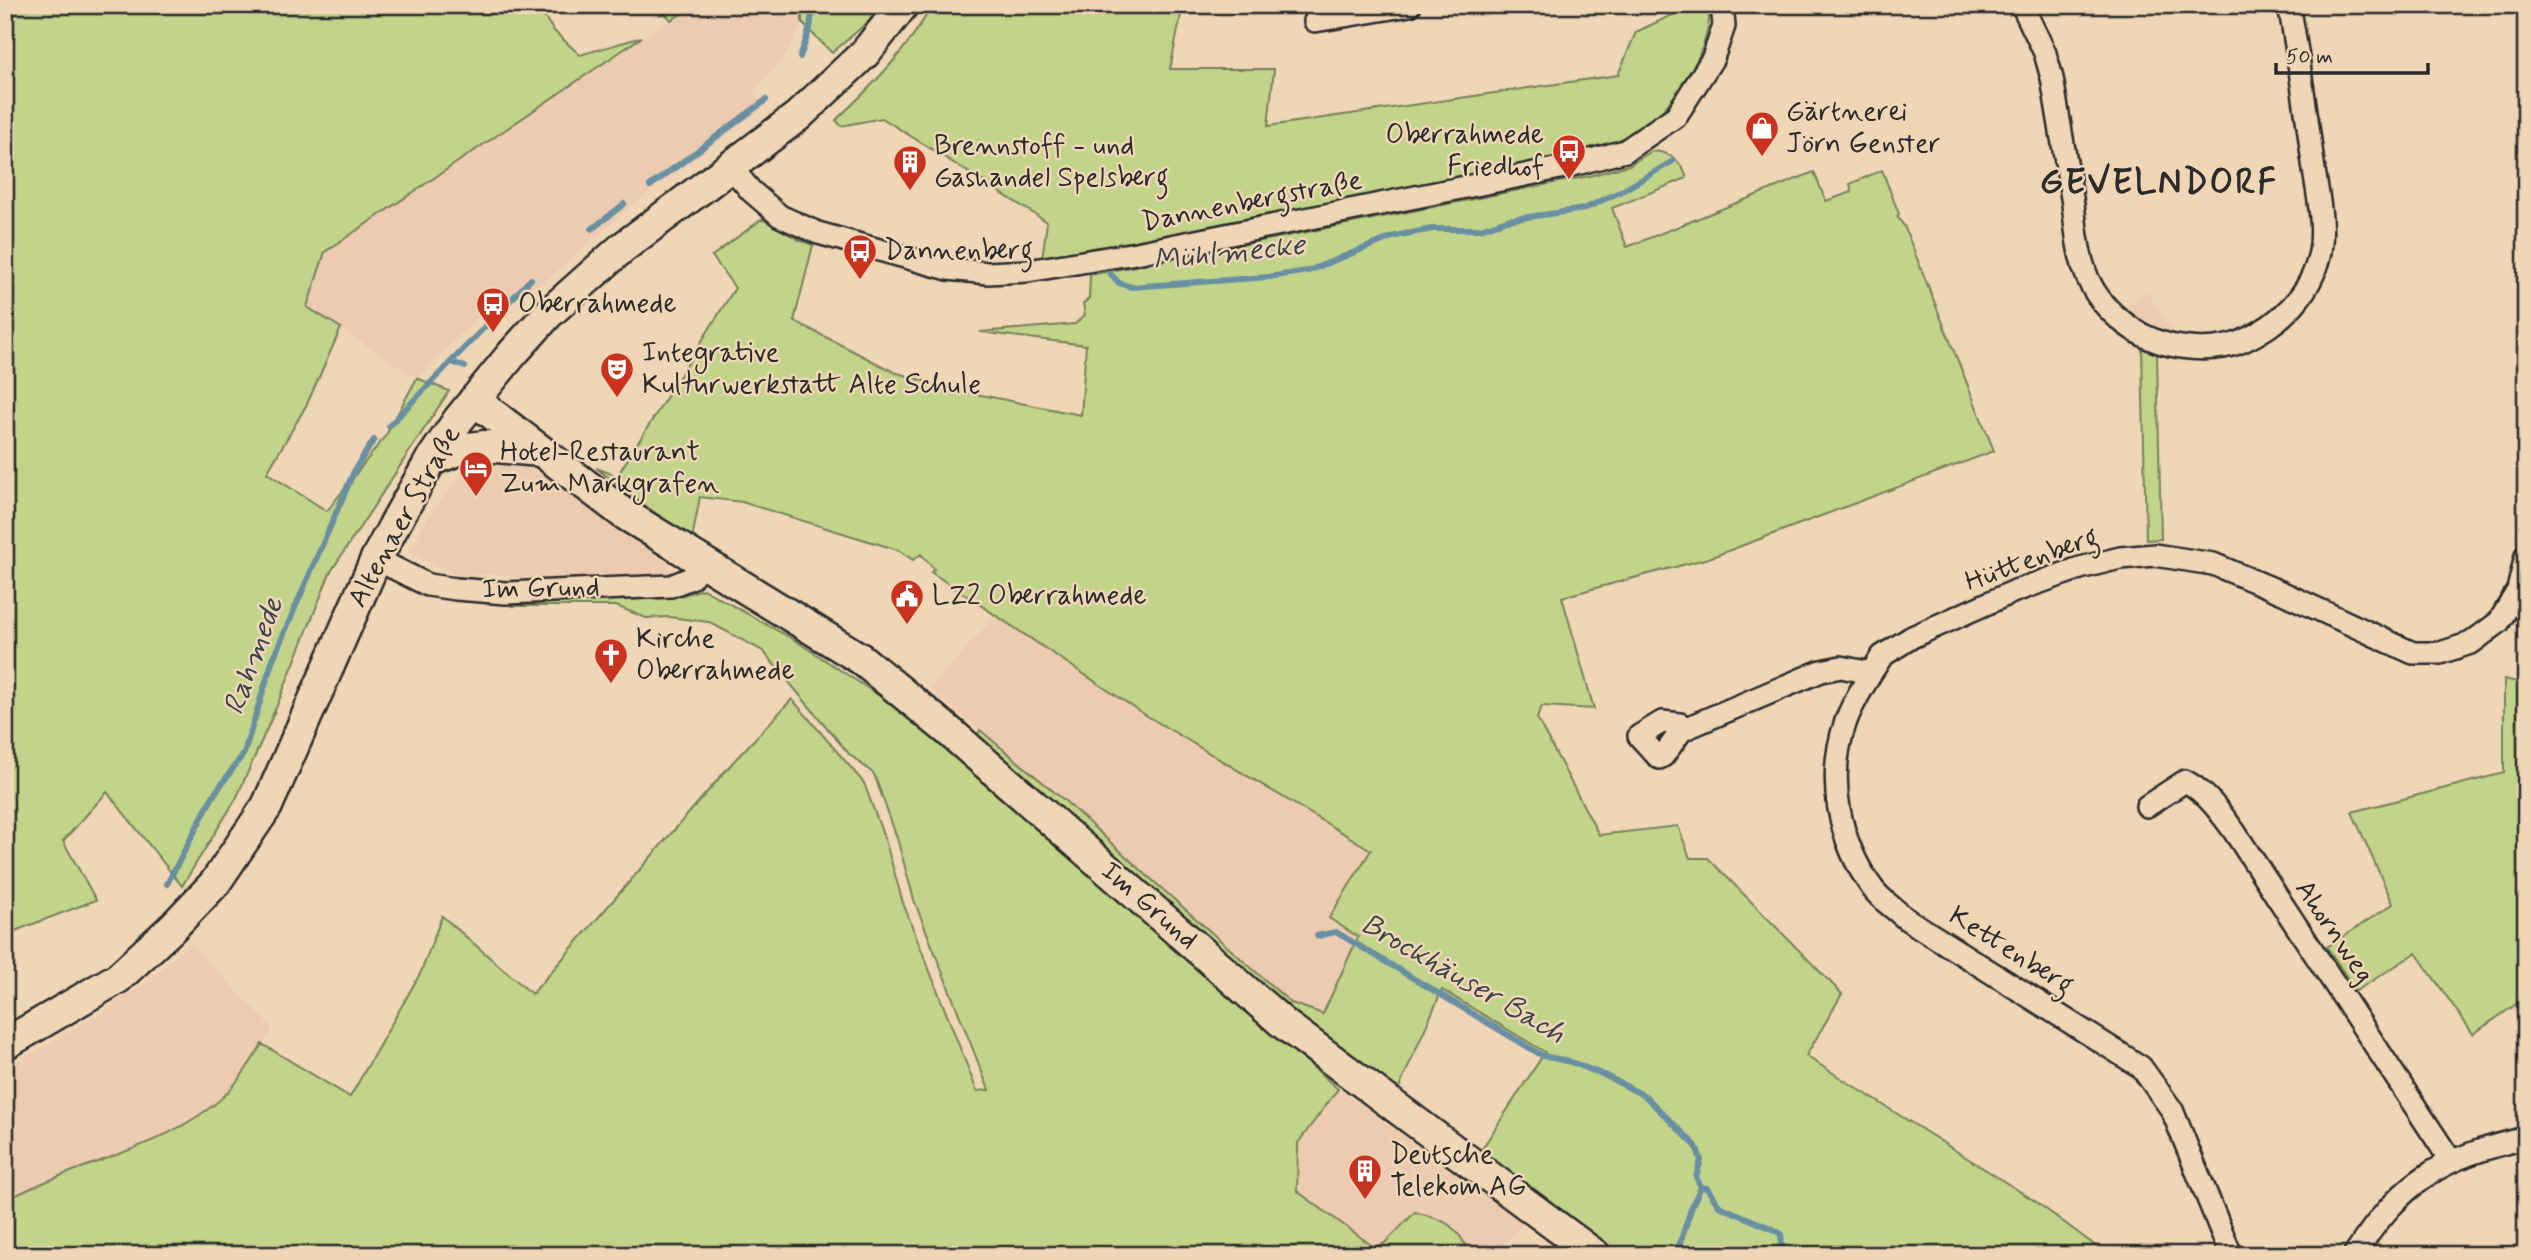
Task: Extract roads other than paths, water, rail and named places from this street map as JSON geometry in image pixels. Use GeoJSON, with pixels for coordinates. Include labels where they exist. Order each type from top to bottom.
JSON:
{"type":"FeatureCollection","features":[{"type":"Feature","properties":{"kind":"main road","name":"Altenaer Straße"},"geometry":{"type":"LineString","coordinates":[[5,1044],[118,978],[215,883],[267,806],[376,559],[431,460],[474,400],[549,313],[622,248],[798,116],[865,53],[903,5]]}},
{"type":"Feature","properties":{"kind":"main road","name":"Im Grund"},"geometry":{"type":"LineString","coordinates":[[474,400],[623,513],[861,659],[960,741],[1284,1024],[1595,1255]]}},
{"type":"Feature","properties":{"kind":"main road"},"geometry":{"type":"LineString","coordinates":[[431,460],[461,449],[485,446],[540,451]]}},
{"type":"Feature","properties":{"kind":"street"},"geometry":{"type":"LineString","coordinates":[[1315,21],[1416,5]]}},
{"type":"Feature","properties":{"kind":"street","name":"Dannenbergstraße"},"geometry":{"type":"LineString","coordinates":[[730,166],[751,191],[780,216],[818,233],[948,269],[988,273],[1058,267],[1136,254],[1565,167],[1625,151],[1676,116],[1713,58],[1724,26],[1722,5]]}},
{"type":"Feature","properties":{"kind":"street"},"geometry":{"type":"LineString","coordinates":[[2022,5],[2045,53],[2052,78],[2085,272],[2108,307],[2128,327],[2156,342],[2196,349],[2219,348],[2240,342],[2276,323],[2301,295],[2320,254],[2322,230],[2318,197],[2289,5]]}},
{"type":"Feature","properties":{"kind":"street","name":"Hüttenberg"},"geometry":{"type":"LineString","coordinates":[[1871,673],[1882,656],[1912,638],[2015,591],[2080,568],[2120,558],[2155,555],[2213,564],[2283,593],[2402,649],[2413,653],[2440,653],[2471,643],[2499,622],[2518,590],[2526,556]]}},
{"type":"Feature","properties":{"kind":"street","name":"Im Grund"},"geometry":{"type":"LineString","coordinates":[[376,559],[428,585],[506,593],[671,586],[691,578],[702,562]]}},
{"type":"Feature","properties":{"kind":"street"},"geometry":{"type":"LineString","coordinates":[[1682,730],[1821,671],[1841,667],[1871,673]]}},
{"type":"Feature","properties":{"kind":"street","name":"Kettenberg"},"geometry":{"type":"LineString","coordinates":[[1871,673],[1845,724],[1836,765],[1839,807],[1844,832],[1854,858],[1875,891],[1905,918],[2141,1067],[2172,1110],[2231,1255]]}},
{"type":"Feature","properties":{"kind":"street","name":"Ahornweg"},"geometry":{"type":"LineString","coordinates":[[2147,806],[2185,781],[2203,793],[2215,807],[2234,831],[2451,1161]]}},
{"type":"Feature","properties":{"kind":"street"},"geometry":{"type":"LineString","coordinates":[[2354,1255],[2376,1223],[2414,1184],[2469,1153],[2526,1138]]}},
{"type":"Feature","properties":{"kind":"waterway","name":"Rahmede"},"geometry":{"type":"LineString","coordinates":[[800,57],[810,28],[813,5]]}},
{"type":"Feature","properties":{"kind":"waterway","name":"Rahmede"},"geometry":{"type":"LineString","coordinates":[[650,186],[766,100]]}},
{"type":"Feature","properties":{"kind":"waterway","name":"Mühlmecke"},"geometry":{"type":"LineString","coordinates":[[1109,272],[1119,283],[1131,287],[1268,277],[1308,271],[1395,236],[1432,229],[1480,229],[1507,220],[1584,209],[1622,191],[1673,161]]}},
{"type":"Feature","properties":{"kind":"waterway","name":"Rahmede"},"geometry":{"type":"LineString","coordinates":[[592,229],[624,204]]}},
{"type":"Feature","properties":{"kind":"waterway","name":"Rahmede"},"geometry":{"type":"LineString","coordinates":[[389,426],[531,279]]}},
{"type":"Feature","properties":{"kind":"waterway","name":"Brockhäuser Bach"},"geometry":{"type":"LineString","coordinates":[[452,362],[465,367]]}},
{"type":"Feature","properties":{"kind":"waterway","name":"Rahmede"},"geometry":{"type":"LineString","coordinates":[[167,884],[213,796],[244,753],[273,659],[355,469],[374,440]]}},
{"type":"Feature","properties":{"kind":"waterway","name":"Brockhäuser Bach"},"geometry":{"type":"LineString","coordinates":[[1317,936],[1336,932],[1543,1056],[1571,1062],[1645,1096],[1696,1146],[1701,1160],[1696,1177],[1701,1187],[1707,1188],[1719,1206],[1781,1234],[1782,1248],[1787,1255]]}},
{"type":"Feature","properties":{"kind":"waterway"},"geometry":{"type":"LineString","coordinates":[[1676,1255],[1701,1187]]}},
{"type":"Feature","properties":{"kind":"place","name":"Gärtnerei Jörn Genster"},"geometry":{"type":"Point","coordinates":[1762,158]}},
{"type":"Feature","properties":{"kind":"place","name":"Oberrahmede Friedhof"},"geometry":{"type":"Point","coordinates":[1569,181]}},
{"type":"Feature","properties":{"kind":"place","name":"Brennstoff - und Gashandel Spelsberg"},"geometry":{"type":"Point","coordinates":[910,192]}},
{"type":"Feature","properties":{"kind":"place","name":"Dannenberg"},"geometry":{"type":"Point","coordinates":[860,281]}},
{"type":"Feature","properties":{"kind":"place","name":"Oberrahmede"},"geometry":{"type":"Point","coordinates":[493,334]}},
{"type":"Feature","properties":{"kind":"place","name":"Integrative Kulturwerkstatt Alte Schule"},"geometry":{"type":"Point","coordinates":[617,399]}},
{"type":"Feature","properties":{"kind":"place","name":"Hotel-Restaurant Zum Markgrafen"},"geometry":{"type":"Point","coordinates":[476,498]}},
{"type":"Feature","properties":{"kind":"place","name":"LZ2 Oberrahmede"},"geometry":{"type":"Point","coordinates":[907,626]}},
{"type":"Feature","properties":{"kind":"place","name":"Kirche Oberrahmede"},"geometry":{"type":"Point","coordinates":[611,685]}},
{"type":"Feature","properties":{"kind":"place","name":"Deutsche Telekom AG"},"geometry":{"type":"Point","coordinates":[1365,1201]}},
{"type":"Feature","properties":{"kind":"district","name":"GEVELNDORF"},"geometry":{"type":"Point","coordinates":[2159,183]}}]}
